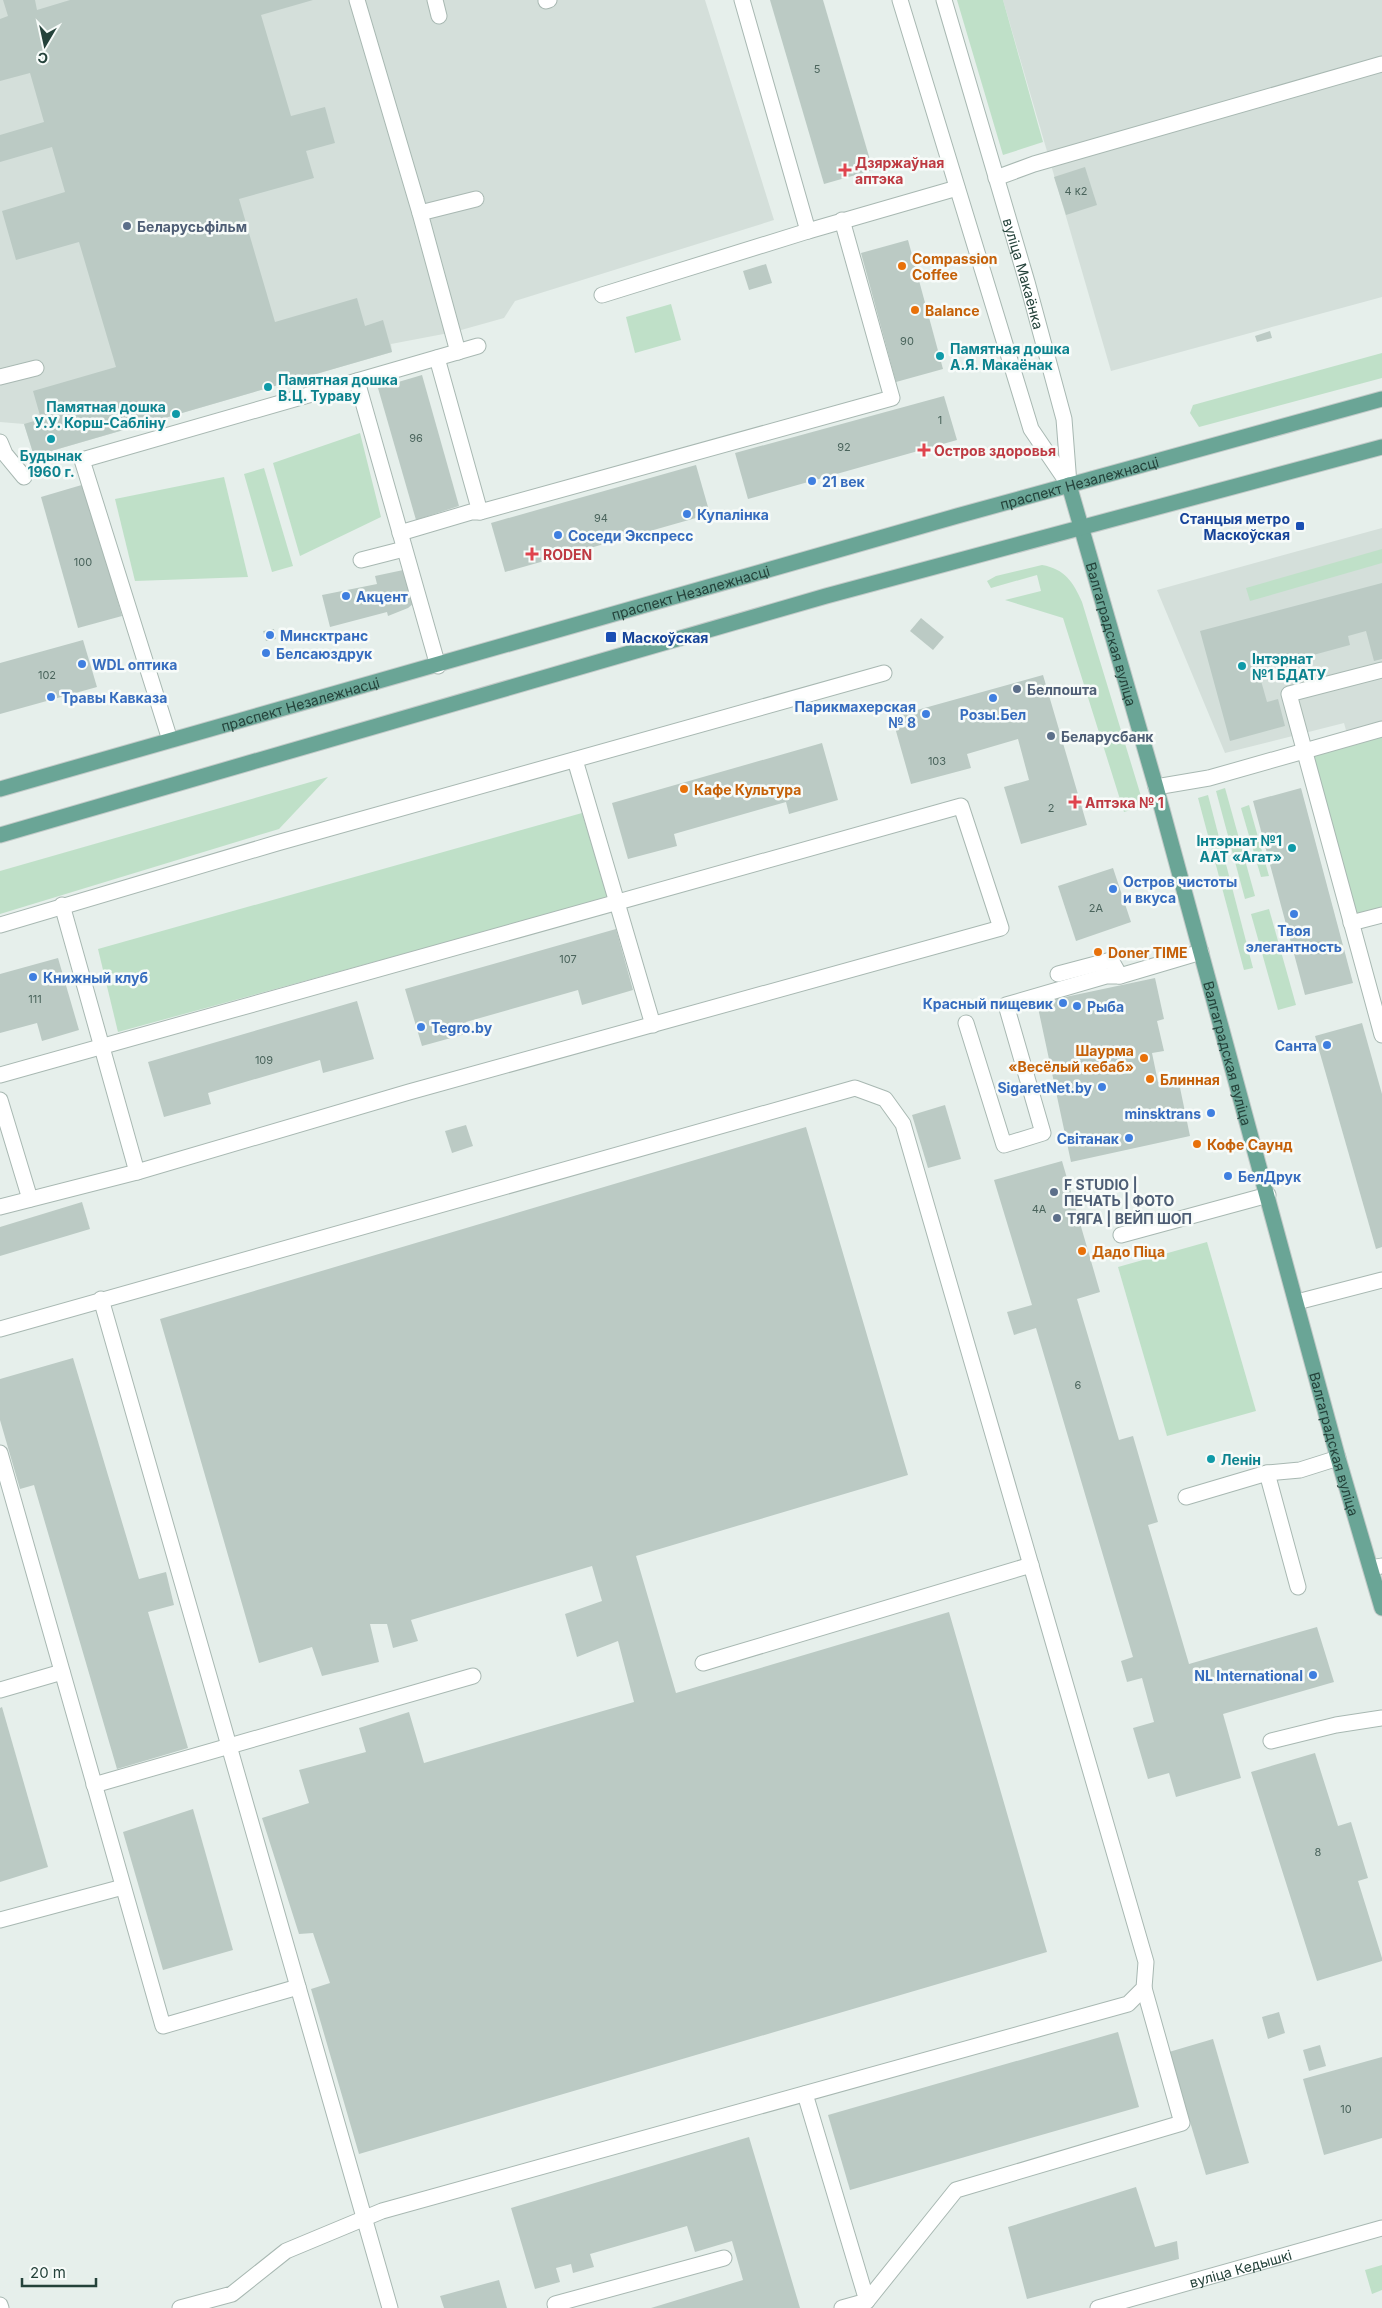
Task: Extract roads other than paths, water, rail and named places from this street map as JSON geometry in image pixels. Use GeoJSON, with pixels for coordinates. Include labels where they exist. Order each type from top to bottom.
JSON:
{"type":"FeatureCollection","features":[{"type":"Feature","properties":{"kind":"main road","name":"праспект Незалежнасці"},"geometry":{"type":"LineString","coordinates":[[0,789],[1382,399]]}},
{"type":"Feature","properties":{"kind":"main road"},"geometry":{"type":"LineString","coordinates":[[0,835],[807,602],[1081,526],[1382,447]]}},
{"type":"Feature","properties":{"kind":"main road","name":"Валгаградская вуліца"},"geometry":{"type":"LineString","coordinates":[[1070,486],[1156,787],[1338,1458],[1377,1567],[1382,1608]]}},
{"type":"Feature","properties":{"kind":"street"},"geometry":{"type":"LineString","coordinates":[[357,0],[420,213],[458,352]]}},
{"type":"Feature","properties":{"kind":"street"},"geometry":{"type":"LineString","coordinates":[[435,0],[439,16]]}},
{"type":"Feature","properties":{"kind":"street"},"geometry":{"type":"LineString","coordinates":[[742,0],[808,230]]}},
{"type":"Feature","properties":{"kind":"street"},"geometry":{"type":"LineString","coordinates":[[900,0],[1031,429],[1070,486]]}},
{"type":"Feature","properties":{"kind":"street","name":"вуліца Макаёнка"},"geometry":{"type":"LineString","coordinates":[[944,0],[1064,420],[1070,486]]}},
{"type":"Feature","properties":{"kind":"street"},"geometry":{"type":"LineString","coordinates":[[996,178],[1034,164],[1382,64]]}},
{"type":"Feature","properties":{"kind":"street"},"geometry":{"type":"LineString","coordinates":[[602,295],[808,230],[957,188]]}},
{"type":"Feature","properties":{"kind":"street"},"geometry":{"type":"LineString","coordinates":[[420,213],[476,199]]}},
{"type":"Feature","properties":{"kind":"street"},"geometry":{"type":"LineString","coordinates":[[400,533],[892,398],[842,220]]}},
{"type":"Feature","properties":{"kind":"street"},"geometry":{"type":"LineString","coordinates":[[170,740],[82,460],[478,346]]}},
{"type":"Feature","properties":{"kind":"street"},"geometry":{"type":"LineString","coordinates":[[437,358],[480,512]]}},
{"type":"Feature","properties":{"kind":"street"},"geometry":{"type":"LineString","coordinates":[[0,377],[36,368]]}},
{"type":"Feature","properties":{"kind":"street"},"geometry":{"type":"LineString","coordinates":[[356,381],[438,666]]}},
{"type":"Feature","properties":{"kind":"street"},"geometry":{"type":"LineString","coordinates":[[0,442],[5,454],[24,477]]}},
{"type":"Feature","properties":{"kind":"street"},"geometry":{"type":"LineString","coordinates":[[361,560],[404,549]]}},
{"type":"Feature","properties":{"kind":"street"},"geometry":{"type":"LineString","coordinates":[[1382,670],[1289,694],[1382,1035]]}},
{"type":"Feature","properties":{"kind":"street"},"geometry":{"type":"LineString","coordinates":[[0,925],[62,905],[884,673]]}},
{"type":"Feature","properties":{"kind":"street"},"geometry":{"type":"LineString","coordinates":[[1156,787],[1209,778],[1382,729]]}},
{"type":"Feature","properties":{"kind":"street"},"geometry":{"type":"LineString","coordinates":[[575,760],[653,1025]]}},
{"type":"Feature","properties":{"kind":"street"},"geometry":{"type":"LineString","coordinates":[[0,1075],[961,806],[1001,928],[409,1092],[137,1172],[0,1207]]}},
{"type":"Feature","properties":{"kind":"street"},"geometry":{"type":"LineString","coordinates":[[62,905],[137,1172]]}},
{"type":"Feature","properties":{"kind":"street"},"geometry":{"type":"LineString","coordinates":[[1351,923],[1382,915]]}},
{"type":"Feature","properties":{"kind":"street"},"geometry":{"type":"LineString","coordinates":[[966,1023],[1004,1145],[1043,1133],[1006,1006],[1106,976],[1120,976],[1201,952]]}},
{"type":"Feature","properties":{"kind":"street"},"geometry":{"type":"LineString","coordinates":[[1058,974],[1111,960],[1120,976]]}},
{"type":"Feature","properties":{"kind":"street"},"geometry":{"type":"LineString","coordinates":[[0,1329],[854,1088],[884,1099],[903,1124],[1146,1962],[1144,1988],[1182,2123],[956,2190],[867,2301],[842,2308]]}},
{"type":"Feature","properties":{"kind":"street"},"geometry":{"type":"LineString","coordinates":[[0,1100],[30,1199]]}},
{"type":"Feature","properties":{"kind":"street"},"geometry":{"type":"LineString","coordinates":[[1121,1235],[1268,1195]]}},
{"type":"Feature","properties":{"kind":"street"},"geometry":{"type":"LineString","coordinates":[[1297,1302],[1382,1280]]}},
{"type":"Feature","properties":{"kind":"street"},"geometry":{"type":"LineString","coordinates":[[101,1300],[390,2308]]}},
{"type":"Feature","properties":{"kind":"street"},"geometry":{"type":"LineString","coordinates":[[0,1453],[163,2026],[298,1987]]}},
{"type":"Feature","properties":{"kind":"street"},"geometry":{"type":"LineString","coordinates":[[1186,1497],[1267,1472],[1300,1470],[1338,1458]]}},
{"type":"Feature","properties":{"kind":"street"},"geometry":{"type":"LineString","coordinates":[[1267,1472],[1298,1587]]}},
{"type":"Feature","properties":{"kind":"street"},"geometry":{"type":"LineString","coordinates":[[704,1663],[1031,1565]]}},
{"type":"Feature","properties":{"kind":"street"},"geometry":{"type":"LineString","coordinates":[[0,1690],[62,1672]]}},
{"type":"Feature","properties":{"kind":"street"},"geometry":{"type":"LineString","coordinates":[[94,1786],[472,1676]]}},
{"type":"Feature","properties":{"kind":"street"},"geometry":{"type":"LineString","coordinates":[[1271,1742],[1336,1725],[1382,1718]]}},
{"type":"Feature","properties":{"kind":"street"},"geometry":{"type":"LineString","coordinates":[[0,1920],[123,1887]]}},
{"type":"Feature","properties":{"kind":"street"},"geometry":{"type":"LineString","coordinates":[[180,2308],[234,2301],[286,2251],[382,2211],[1128,2004],[1144,1988]]}},
{"type":"Feature","properties":{"kind":"street"},"geometry":{"type":"LineString","coordinates":[[805,2094],[867,2301]]}},
{"type":"Feature","properties":{"kind":"street","name":"вуліца Кедышкі"},"geometry":{"type":"LineString","coordinates":[[1098,2308],[1118,2306],[1382,2228]]}},
{"type":"Feature","properties":{"kind":"street"},"geometry":{"type":"LineString","coordinates":[[556,2308],[555,2304],[724,2258]]}},
{"type":"Feature","properties":{"kind":"place","name":"Дзяржаўная аптэка"},"geometry":{"type":"Point","coordinates":[845,170]}},
{"type":"Feature","properties":{"kind":"place","name":"Беларусьфільм"},"geometry":{"type":"Point","coordinates":[127,226]}},
{"type":"Feature","properties":{"kind":"place","name":"Compassion Coffee"},"geometry":{"type":"Point","coordinates":[902,266]}},
{"type":"Feature","properties":{"kind":"place","name":"Balance"},"geometry":{"type":"Point","coordinates":[915,310]}},
{"type":"Feature","properties":{"kind":"place","name":"Памятная дошка А.Я. Макаёнак"},"geometry":{"type":"Point","coordinates":[940,356]}},
{"type":"Feature","properties":{"kind":"place","name":"Памятная дошка В.Ц. Тураву"},"geometry":{"type":"Point","coordinates":[268,387]}},
{"type":"Feature","properties":{"kind":"place","name":"Памятная дошка У.У. Корш-Сабліну"},"geometry":{"type":"Point","coordinates":[176,414]}},
{"type":"Feature","properties":{"kind":"place","name":"Будынак 1960 г."},"geometry":{"type":"Point","coordinates":[51,439]}},
{"type":"Feature","properties":{"kind":"place","name":"Остров здоровья"},"geometry":{"type":"Point","coordinates":[924,450]}},
{"type":"Feature","properties":{"kind":"place","name":"21 век"},"geometry":{"type":"Point","coordinates":[812,481]}},
{"type":"Feature","properties":{"kind":"place","name":"Купалiнка"},"geometry":{"type":"Point","coordinates":[687,514]}},
{"type":"Feature","properties":{"kind":"place","name":"Станцыя метро Маскоўская"},"geometry":{"type":"Point","coordinates":[1300,526]}},
{"type":"Feature","properties":{"kind":"place","name":"Соседи Экспресс"},"geometry":{"type":"Point","coordinates":[558,535]}},
{"type":"Feature","properties":{"kind":"place","name":"RODEN"},"geometry":{"type":"Point","coordinates":[532,554]}},
{"type":"Feature","properties":{"kind":"place","name":"Акцент"},"geometry":{"type":"Point","coordinates":[346,596]}},
{"type":"Feature","properties":{"kind":"place","name":"Минсктранс"},"geometry":{"type":"Point","coordinates":[270,635]}},
{"type":"Feature","properties":{"kind":"place","name":"Маскоўская"},"geometry":{"type":"Point","coordinates":[611,637]}},
{"type":"Feature","properties":{"kind":"place","name":"Белсаюздрук"},"geometry":{"type":"Point","coordinates":[266,653]}},
{"type":"Feature","properties":{"kind":"place","name":"WDL оптика"},"geometry":{"type":"Point","coordinates":[82,664]}},
{"type":"Feature","properties":{"kind":"place","name":"Інтэрнат №1 БДАТУ"},"geometry":{"type":"Point","coordinates":[1242,666]}},
{"type":"Feature","properties":{"kind":"place","name":"Белпошта"},"geometry":{"type":"Point","coordinates":[1017,689]}},
{"type":"Feature","properties":{"kind":"place","name":"Травы Кавказа"},"geometry":{"type":"Point","coordinates":[51,697]}},
{"type":"Feature","properties":{"kind":"place","name":"Розы.Бел"},"geometry":{"type":"Point","coordinates":[993,698]}},
{"type":"Feature","properties":{"kind":"place","name":"Парикмахерская № 8"},"geometry":{"type":"Point","coordinates":[926,714]}},
{"type":"Feature","properties":{"kind":"place","name":"Беларусбанк"},"geometry":{"type":"Point","coordinates":[1051,736]}},
{"type":"Feature","properties":{"kind":"place","name":"Кафе Культура"},"geometry":{"type":"Point","coordinates":[684,789]}},
{"type":"Feature","properties":{"kind":"place","name":"Аптэка № 1"},"geometry":{"type":"Point","coordinates":[1075,802]}},
{"type":"Feature","properties":{"kind":"place","name":"Інтэрнат №1 ААТ «Агат»"},"geometry":{"type":"Point","coordinates":[1292,848]}},
{"type":"Feature","properties":{"kind":"place","name":"Остров чистоты и вкуса"},"geometry":{"type":"Point","coordinates":[1113,889]}},
{"type":"Feature","properties":{"kind":"place","name":"Твоя элегантность"},"geometry":{"type":"Point","coordinates":[1294,914]}},
{"type":"Feature","properties":{"kind":"place","name":"Doner TIME"},"geometry":{"type":"Point","coordinates":[1098,952]}},
{"type":"Feature","properties":{"kind":"place","name":"Книжный клуб"},"geometry":{"type":"Point","coordinates":[33,977]}},
{"type":"Feature","properties":{"kind":"place","name":"Красный пищевик"},"geometry":{"type":"Point","coordinates":[1063,1003]}},
{"type":"Feature","properties":{"kind":"place","name":"Рыба"},"geometry":{"type":"Point","coordinates":[1077,1006]}},
{"type":"Feature","properties":{"kind":"place","name":"Tegro.by"},"geometry":{"type":"Point","coordinates":[421,1027]}},
{"type":"Feature","properties":{"kind":"place","name":"Санта"},"geometry":{"type":"Point","coordinates":[1327,1045]}},
{"type":"Feature","properties":{"kind":"place","name":"Шаурма «Весёлый кебаб»"},"geometry":{"type":"Point","coordinates":[1144,1058]}},
{"type":"Feature","properties":{"kind":"place","name":"Блинная"},"geometry":{"type":"Point","coordinates":[1150,1079]}},
{"type":"Feature","properties":{"kind":"place","name":"SigaretNet.by"},"geometry":{"type":"Point","coordinates":[1102,1087]}},
{"type":"Feature","properties":{"kind":"place","name":"minsktrans"},"geometry":{"type":"Point","coordinates":[1211,1113]}},
{"type":"Feature","properties":{"kind":"place","name":"Світанак"},"geometry":{"type":"Point","coordinates":[1129,1138]}},
{"type":"Feature","properties":{"kind":"place","name":"Кофе Саунд"},"geometry":{"type":"Point","coordinates":[1197,1144]}},
{"type":"Feature","properties":{"kind":"place","name":"БелДрук"},"geometry":{"type":"Point","coordinates":[1228,1176]}},
{"type":"Feature","properties":{"kind":"place","name":"F STUDIO | ПЕЧАТЬ | ФОТО"},"geometry":{"type":"Point","coordinates":[1054,1192]}},
{"type":"Feature","properties":{"kind":"place","name":"ТЯГА | ВЕЙП ШОП"},"geometry":{"type":"Point","coordinates":[1057,1218]}},
{"type":"Feature","properties":{"kind":"place","name":"Дадо Піца"},"geometry":{"type":"Point","coordinates":[1082,1251]}},
{"type":"Feature","properties":{"kind":"place","name":"Ленін"},"geometry":{"type":"Point","coordinates":[1211,1459]}},
{"type":"Feature","properties":{"kind":"place","name":"NL International"},"geometry":{"type":"Point","coordinates":[1313,1675]}}]}
